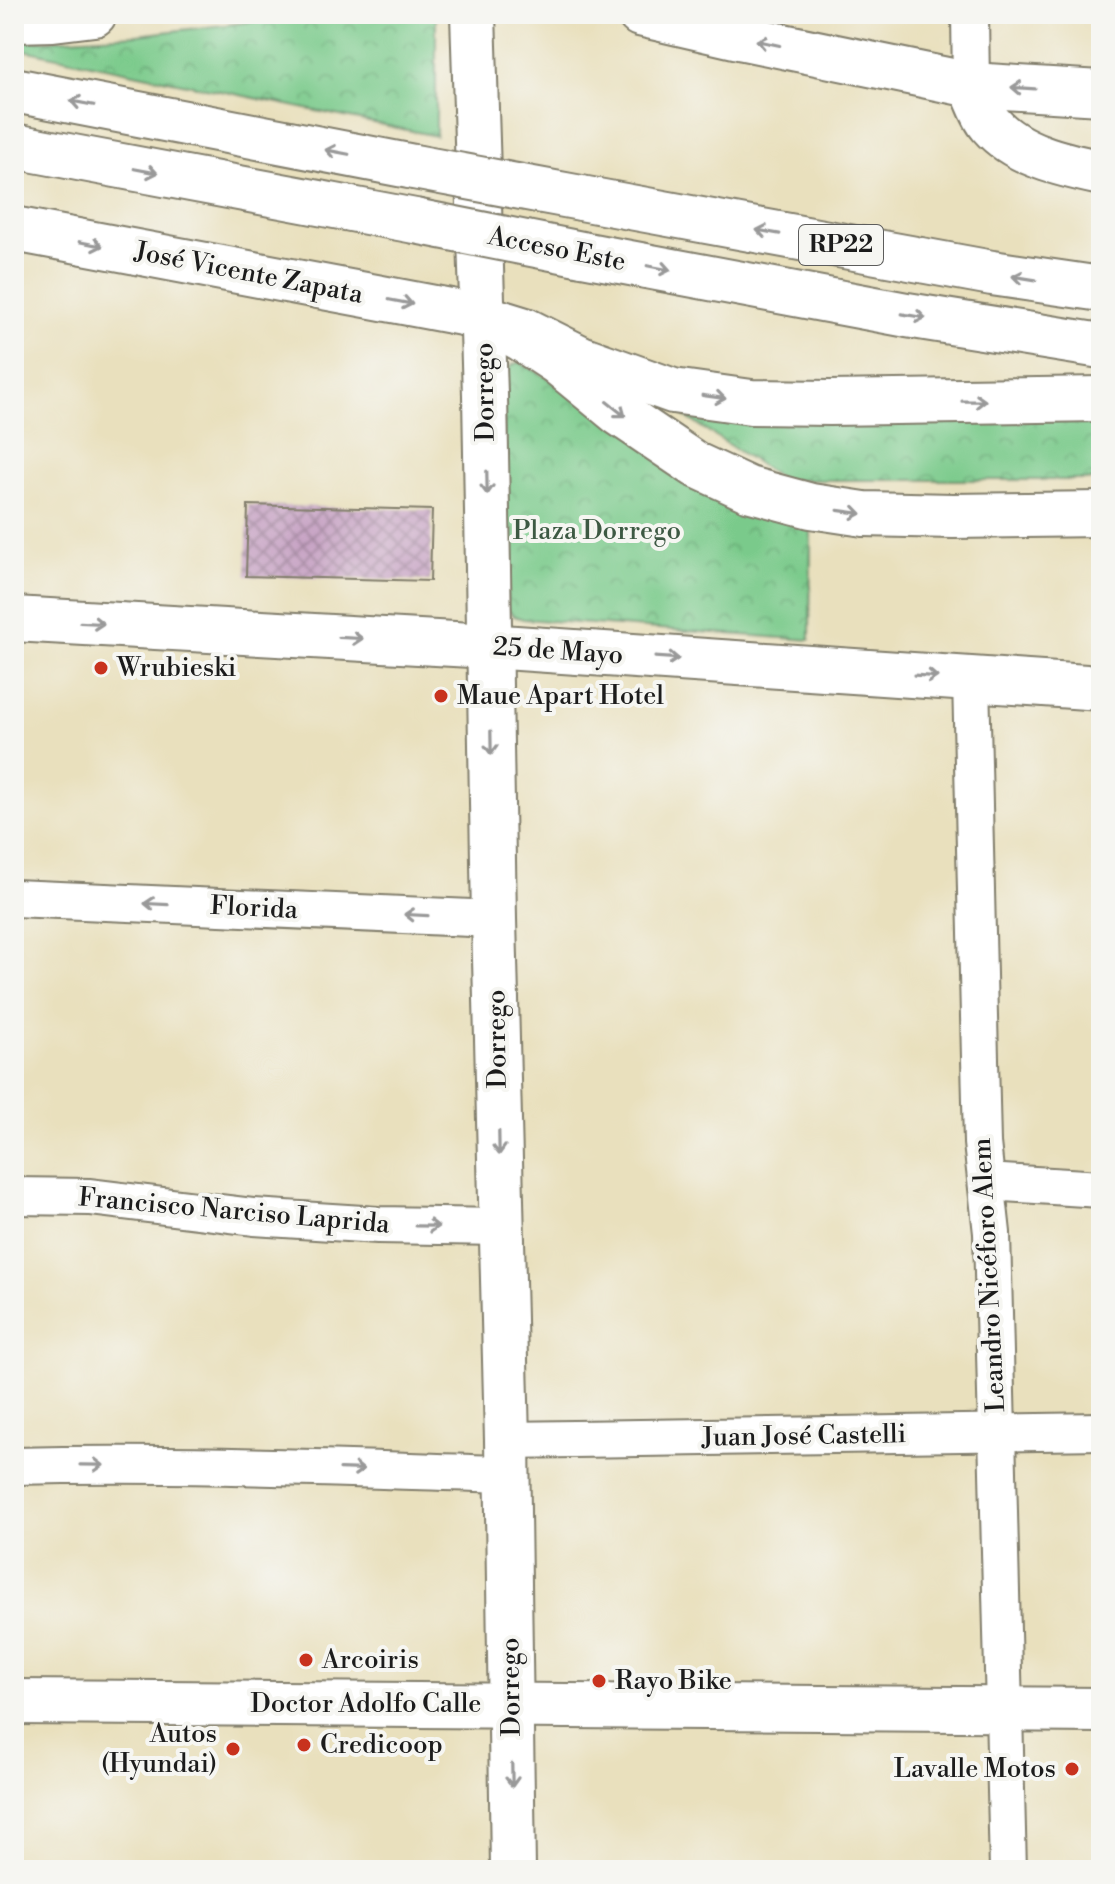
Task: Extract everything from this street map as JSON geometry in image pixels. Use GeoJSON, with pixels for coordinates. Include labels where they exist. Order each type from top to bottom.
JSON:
{"type":"FeatureCollection","features":[{"type":"Feature","properties":{"kind":"main road"},"geometry":{"type":"LineString","coordinates":[[14,20],[94,14]]}},
{"type":"Feature","properties":{"kind":"main road","name":"Dorrego"},"geometry":{"type":"LineString","coordinates":[[473,14],[483,317],[513,1870]]}},
{"type":"Feature","properties":{"kind":"main road"},"geometry":{"type":"LineString","coordinates":[[640,14],[971,85],[1101,93]]}},
{"type":"Feature","properties":{"kind":"main road"},"geometry":{"type":"LineString","coordinates":[[971,85],[989,124],[1014,145],[1055,161],[1101,173]]}},
{"type":"Feature","properties":{"kind":"main road","name":"Acceso Este"},"geometry":{"type":"LineString","coordinates":[[14,90],[581,198],[992,273],[1101,289]]}},
{"type":"Feature","properties":{"kind":"main road","name":"Acceso Este"},"geometry":{"type":"LineString","coordinates":[[14,146],[907,315],[1101,346]]}},
{"type":"Feature","properties":{"kind":"main road","name":"José Vicente Zapata"},"geometry":{"type":"LineString","coordinates":[[14,229],[483,317]]}},
{"type":"Feature","properties":{"kind":"main road"},"geometry":{"type":"LineString","coordinates":[[483,317],[525,330],[581,358],[673,391],[751,402],[1101,399]]}},
{"type":"Feature","properties":{"kind":"main road"},"geometry":{"type":"LineString","coordinates":[[483,317],[557,362],[619,413],[696,465],[748,489],[811,506],[864,514],[1101,514]]}},
{"type":"Feature","properties":{"kind":"main road","name":"25 de Mayo"},"geometry":{"type":"LineString","coordinates":[[14,619],[489,646],[1101,688]]}},
{"type":"Feature","properties":{"kind":"main road","name":"Doctor Adolfo Calle"},"geometry":{"type":"LineString","coordinates":[[14,1702],[1101,1710]]}},
{"type":"Feature","properties":{"kind":"street"},"geometry":{"type":"LineString","coordinates":[[970,14],[971,85]]}},
{"type":"Feature","properties":{"kind":"street","name":"Leandro Nicéforo Alem"},"geometry":{"type":"LineString","coordinates":[[971,679],[982,1143],[992,1233],[1008,1870]]}},
{"type":"Feature","properties":{"kind":"street","name":"Florida"},"geometry":{"type":"LineString","coordinates":[[14,898],[494,919]]}},
{"type":"Feature","properties":{"kind":"street"},"geometry":{"type":"LineString","coordinates":[[987,1182],[1101,1189]]}},
{"type":"Feature","properties":{"kind":"street","name":"Francisco Narciso Laprida"},"geometry":{"type":"LineString","coordinates":[[14,1196],[90,1197],[254,1217],[378,1225],[501,1227]]}},
{"type":"Feature","properties":{"kind":"street","name":"Juan José Castelli"},"geometry":{"type":"LineString","coordinates":[[14,1466],[264,1467],[997,1433],[1101,1431]]}},
{"type":"Feature","properties":{"kind":"green space"},"geometry":{"type":"Polygon","coordinates":[[[303,14],[436,14],[436,136],[14,48],[14,42],[137,35],[303,14]]]}},
{"type":"Feature","properties":{"kind":"green space","name":"Plaza Dorrego"},"geometry":{"type":"Polygon","coordinates":[[[519,362],[811,524],[810,640],[514,616],[507,609],[503,377],[512,365],[519,362]]]}},
{"type":"Feature","properties":{"kind":"green space"},"geometry":{"type":"Polygon","coordinates":[[[1101,416],[1101,480],[783,480],[686,417],[1101,416]]]}},
{"type":"Feature","properties":{"kind":"building"},"geometry":{"type":"Polygon","coordinates":[[[248,505],[432,510],[430,581],[246,576],[248,505]]]}},
{"type":"Feature","properties":{"kind":"place","name":"Wrubieski"},"geometry":{"type":"Point","coordinates":[101,668]}},
{"type":"Feature","properties":{"kind":"place","name":"Maue Apart Hotel"},"geometry":{"type":"Point","coordinates":[441,696]}},
{"type":"Feature","properties":{"kind":"place","name":"Arcoiris"},"geometry":{"type":"Point","coordinates":[306,1660]}},
{"type":"Feature","properties":{"kind":"place","name":"Rayo Bike"},"geometry":{"type":"Point","coordinates":[599,1681]}},
{"type":"Feature","properties":{"kind":"place","name":"Credicoop"},"geometry":{"type":"Point","coordinates":[304,1745]}},
{"type":"Feature","properties":{"kind":"place","name":"Autos (Hyundai)"},"geometry":{"type":"Point","coordinates":[233,1749]}},
{"type":"Feature","properties":{"kind":"place","name":"Lavalle Motos"},"geometry":{"type":"Point","coordinates":[1072,1769]}}]}
